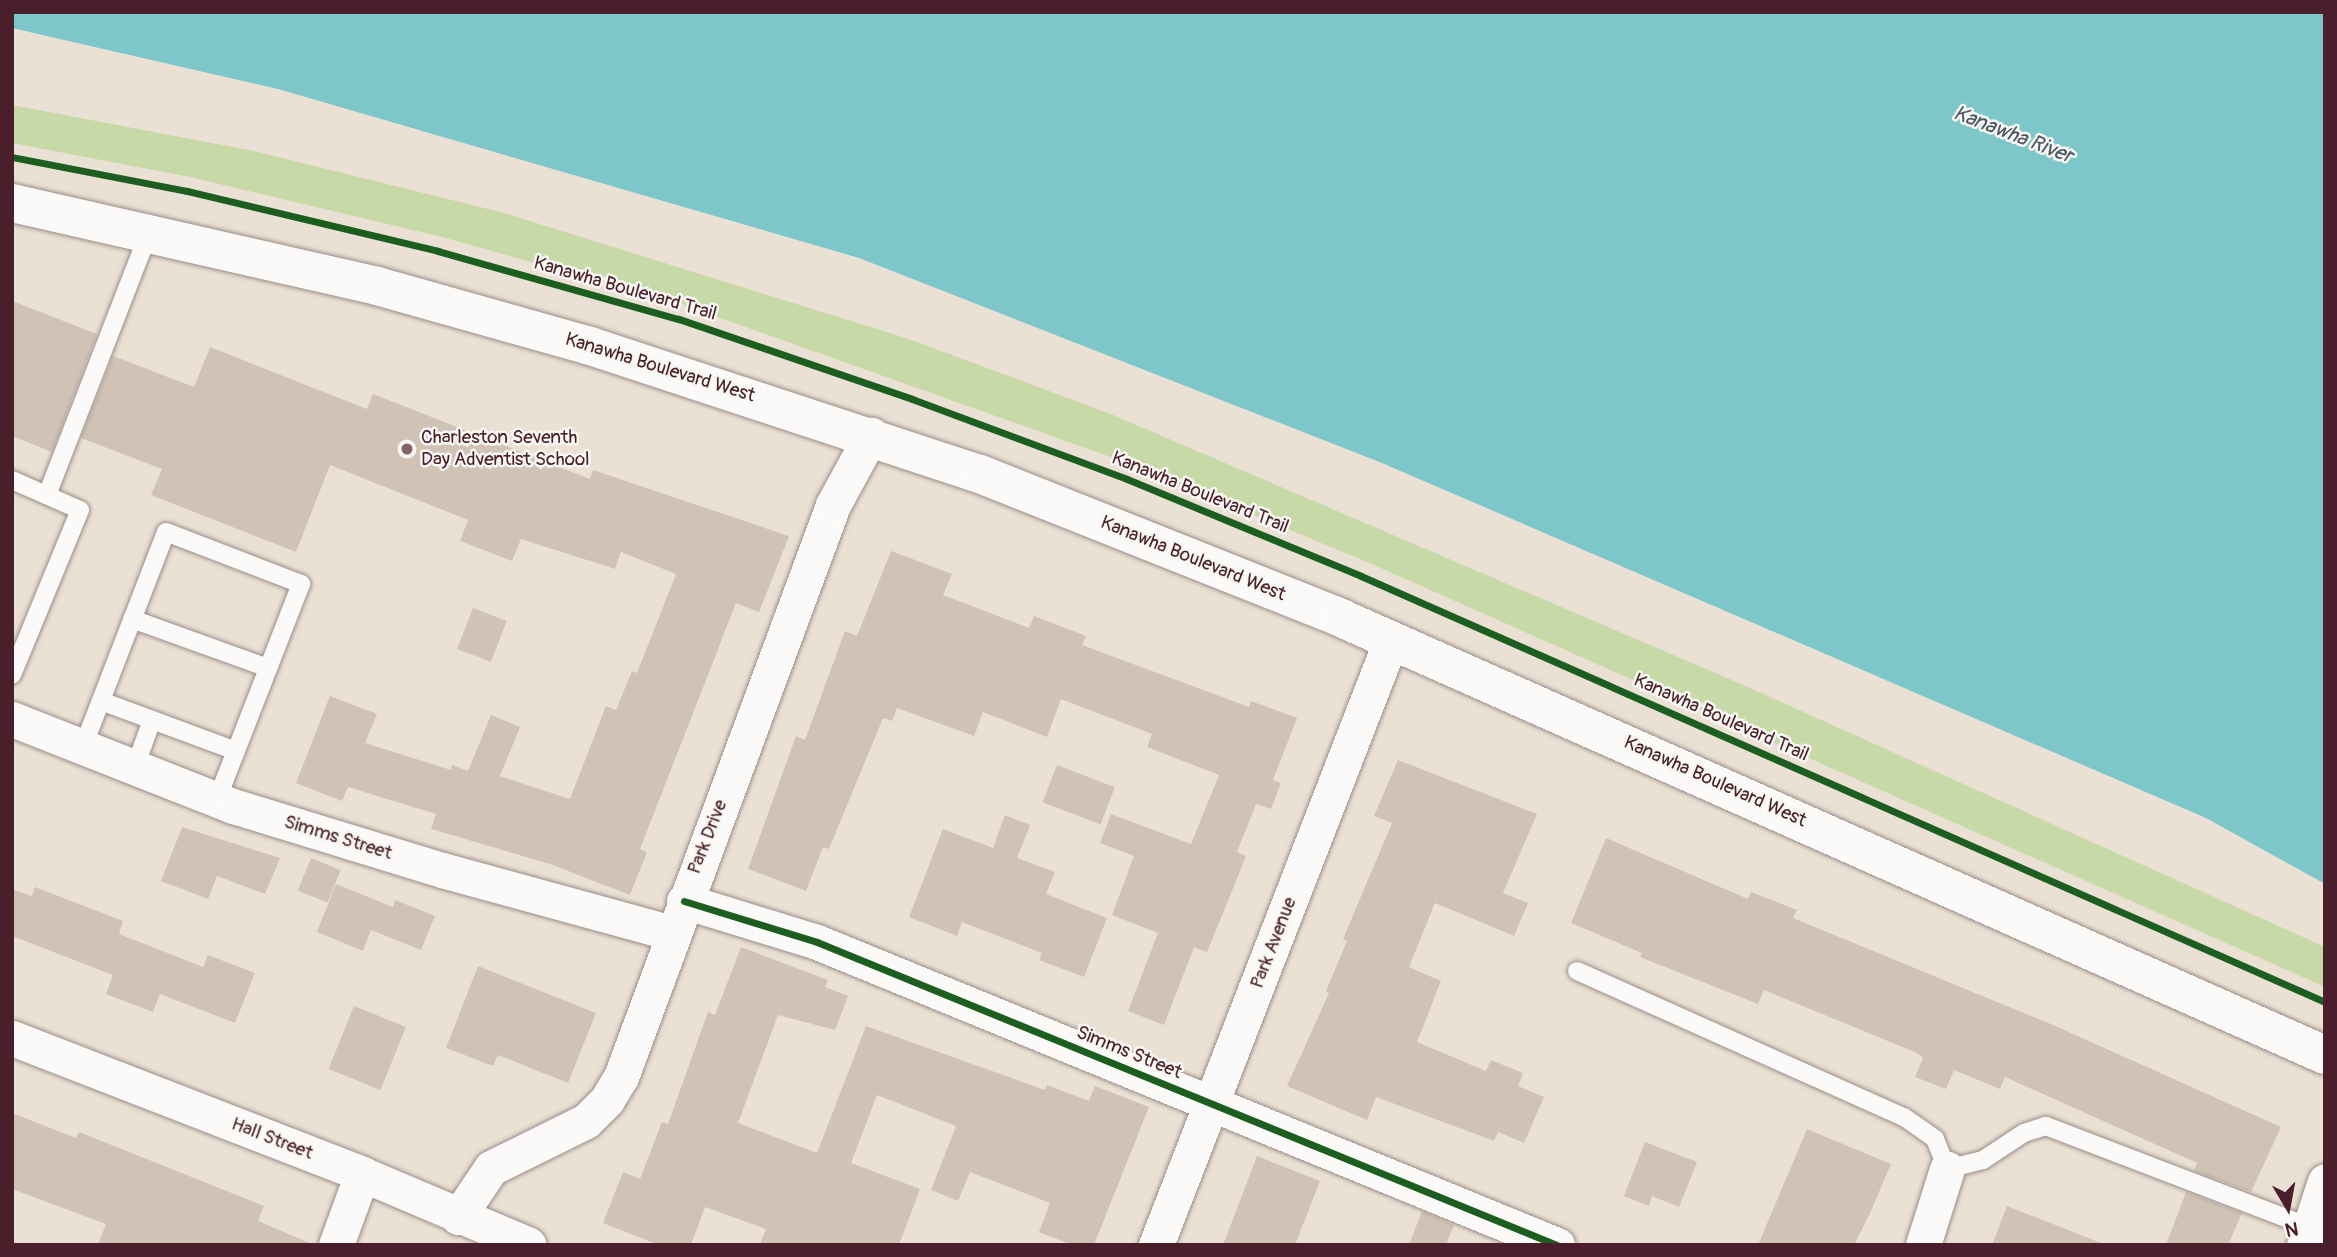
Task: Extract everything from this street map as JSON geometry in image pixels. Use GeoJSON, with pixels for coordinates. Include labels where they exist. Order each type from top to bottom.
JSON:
{"type":"FeatureCollection","features":[{"type":"Feature","properties":{"kind":"main road","name":"Kanawha Boulevard West"},"geometry":{"type":"LineString","coordinates":[[12,203],[149,232],[391,290],[590,346],[871,435],[980,474],[1391,640],[2325,1055]]}},
{"type":"Feature","properties":{"kind":"street","name":"Park Drive"},"geometry":{"type":"LineString","coordinates":[[458,1217],[491,1168],[512,1154],[566,1133],[607,1100],[621,1077],[832,505],[871,435]]}},
{"type":"Feature","properties":{"kind":"street","name":"Park Avenue"},"geometry":{"type":"LineString","coordinates":[[1156,1245],[1213,1105],[1391,640]]}},
{"type":"Feature","properties":{"kind":"street","name":"Simms Street"},"geometry":{"type":"LineString","coordinates":[[12,719],[217,800],[442,870],[817,942],[1557,1245]]}},
{"type":"Feature","properties":{"kind":"street","name":"Hall Street"},"geometry":{"type":"LineString","coordinates":[[12,1038],[362,1174],[529,1245]]}},
{"type":"Feature","properties":{"kind":"street"},"geometry":{"type":"LineString","coordinates":[[1923,1245],[1947,1169]]}},
{"type":"Feature","properties":{"kind":"street"},"geometry":{"type":"LineString","coordinates":[[336,1245],[362,1174]]}},
{"type":"Feature","properties":{"kind":"street"},"geometry":{"type":"LineString","coordinates":[[2313,1235],[2325,1181]]}},
{"type":"Feature","properties":{"kind":"lane"},"geometry":{"type":"LineString","coordinates":[[47,495],[149,232]]}},
{"type":"Feature","properties":{"kind":"lane"},"geometry":{"type":"LineString","coordinates":[[12,675],[80,510],[13,481]]}},
{"type":"Feature","properties":{"kind":"lane"},"geometry":{"type":"LineString","coordinates":[[83,747],[166,532],[301,584],[217,800]]}},
{"type":"Feature","properties":{"kind":"lane"},"geometry":{"type":"LineString","coordinates":[[132,620],[268,668]]}},
{"type":"Feature","properties":{"kind":"lane"},"geometry":{"type":"LineString","coordinates":[[101,701],[236,751]]}},
{"type":"Feature","properties":{"kind":"lane"},"geometry":{"type":"LineString","coordinates":[[135,767],[152,720]]}},
{"type":"Feature","properties":{"kind":"lane"},"geometry":{"type":"LineString","coordinates":[[1577,971],[1904,1117],[1935,1139],[1947,1169],[1983,1160],[2024,1133],[2046,1126],[2313,1235]]}},
{"type":"Feature","properties":{"kind":"green space"},"geometry":{"type":"Polygon","coordinates":[[[12,105],[254,151],[504,213],[909,339],[1113,415],[1748,687],[2325,947],[2325,987],[1367,562],[1133,465],[684,305],[442,237],[190,177],[12,143],[12,105]]]}},
{"type":"Feature","properties":{"kind":"water","name":"Kanawha River"},"geometry":{"type":"Polygon","coordinates":[[[12,12],[2325,12],[2325,884],[2206,818],[1382,463],[859,258],[278,89],[12,28],[12,12]]]}},
{"type":"Feature","properties":{"kind":"building"},"geometry":{"type":"Polygon","coordinates":[[[12,301],[97,334],[52,452],[12,436],[12,301]]]}},
{"type":"Feature","properties":{"kind":"building"},"geometry":{"type":"Polygon","coordinates":[[[210,347],[367,409],[373,394],[590,479],[593,470],[789,536],[759,612],[736,603],[640,849],[647,852],[630,895],[550,864],[431,829],[436,814],[348,787],[342,801],[296,783],[330,696],[377,714],[365,743],[451,770],[452,765],[468,771],[491,715],[520,727],[500,776],[570,799],[606,706],[616,710],[632,671],[637,673],[676,574],[621,552],[615,569],[521,539],[512,561],[460,541],[468,520],[330,465],[296,552],[151,495],[162,469],[81,438],[113,356],[194,387],[210,347]]]}},
{"type":"Feature","properties":{"kind":"building"},"geometry":{"type":"Polygon","coordinates":[[[891,551],[952,574],[943,595],[1029,628],[1034,616],[1086,636],[1082,645],[1249,707],[1251,701],[1297,718],[1273,780],[1281,783],[1271,809],[1256,804],[1237,852],[1246,856],[1207,952],[1194,947],[1164,1025],[1128,1011],[1158,933],[1112,915],[1134,856],[1100,843],[1111,814],[1191,844],[1219,775],[1147,747],[1152,734],[1061,699],[1047,737],[983,712],[974,736],[897,708],[892,721],[883,718],[829,849],[823,847],[806,891],[748,869],[796,736],[805,740],[845,631],[857,636],[891,551]]]}},
{"type":"Feature","properties":{"kind":"building"},"geometry":{"type":"Polygon","coordinates":[[[473,608],[507,621],[491,662],[457,649],[473,608]]]}},
{"type":"Feature","properties":{"kind":"building"},"geometry":{"type":"Polygon","coordinates":[[[1398,760],[1537,814],[1503,893],[1528,903],[1514,936],[1435,903],[1409,967],[1441,981],[1417,1042],[1486,1071],[1491,1060],[1523,1073],[1518,1086],[1544,1097],[1524,1143],[1498,1132],[1494,1141],[1376,1097],[1367,1120],[1287,1086],[1329,993],[1326,991],[1347,941],[1343,939],[1392,823],[1374,816],[1398,760]]]}},
{"type":"Feature","properties":{"kind":"building"},"geometry":{"type":"Polygon","coordinates":[[[1057,765],[1115,787],[1101,825],[1043,802],[1057,765]]]}},
{"type":"Feature","properties":{"kind":"building"},"geometry":{"type":"Polygon","coordinates":[[[1005,815],[1030,825],[1017,858],[1055,872],[1046,894],[1107,918],[1084,977],[1039,960],[1042,953],[962,922],[957,936],[909,917],[943,829],[993,848],[1005,815]]]}},
{"type":"Feature","properties":{"kind":"building"},"geometry":{"type":"Polygon","coordinates":[[[182,827],[280,858],[265,894],[217,876],[208,899],[161,881],[182,827]]]}},
{"type":"Feature","properties":{"kind":"building"},"geometry":{"type":"Polygon","coordinates":[[[1606,838],[1748,899],[1751,892],[1797,910],[1793,918],[2053,1025],[2281,1127],[2251,1192],[2194,1171],[2197,1163],[2005,1077],[2000,1089],[1954,1070],[1946,1089],[1915,1077],[1923,1058],[1917,1053],[1764,990],[1758,1004],[1640,957],[1642,953],[1571,923],[1606,838]]]}},
{"type":"Feature","properties":{"kind":"building"},"geometry":{"type":"Polygon","coordinates":[[[311,858],[341,870],[328,902],[298,890],[311,858]]]}},
{"type":"Feature","properties":{"kind":"building"},"geometry":{"type":"Polygon","coordinates":[[[336,884],[393,907],[395,900],[435,916],[421,950],[371,930],[363,951],[317,932],[336,884]]]}},
{"type":"Feature","properties":{"kind":"building"},"geometry":{"type":"Polygon","coordinates":[[[35,887],[123,921],[119,934],[203,967],[208,955],[255,973],[235,1023],[160,994],[153,1012],[106,994],[113,975],[12,936],[12,889],[32,896],[35,887]]]}},
{"type":"Feature","properties":{"kind":"building"},"geometry":{"type":"Polygon","coordinates":[[[741,947],[828,980],[825,987],[848,996],[835,1030],[778,1015],[738,1123],[817,1153],[866,1026],[1045,1090],[1047,1085],[1089,1101],[1095,1086],[1149,1107],[1094,1245],[1072,1245],[1039,1232],[1050,1203],[970,1172],[958,1201],[931,1190],[956,1126],[877,1095],[851,1163],[920,1189],[899,1245],[760,1245],[766,1229],[705,1207],[691,1245],[659,1245],[603,1223],[623,1172],[640,1179],[662,1122],[668,1124],[708,1012],[715,1015],[741,947]]]}},
{"type":"Feature","properties":{"kind":"building"},"geometry":{"type":"Polygon","coordinates":[[[478,966],[596,1013],[568,1083],[498,1055],[493,1066],[446,1048],[478,966]]]}},
{"type":"Feature","properties":{"kind":"building"},"geometry":{"type":"Polygon","coordinates":[[[354,1006],[406,1027],[380,1090],[329,1069],[354,1006]]]}},
{"type":"Feature","properties":{"kind":"building"},"geometry":{"type":"Polygon","coordinates":[[[12,1113],[76,1138],[79,1132],[264,1206],[258,1221],[314,1245],[98,1245],[106,1224],[12,1189],[12,1113]]]}},
{"type":"Feature","properties":{"kind":"building"},"geometry":{"type":"Polygon","coordinates":[[[1807,1129],[1891,1164],[1854,1245],[1758,1245],[1807,1129]]]}},
{"type":"Feature","properties":{"kind":"building"},"geometry":{"type":"Polygon","coordinates":[[[1645,1142],[1697,1162],[1679,1207],[1652,1196],[1649,1206],[1624,1196],[1645,1142]]]}},
{"type":"Feature","properties":{"kind":"building"},"geometry":{"type":"Polygon","coordinates":[[[1257,1156],[1320,1181],[1295,1245],[1223,1245],[1257,1156]]]}},
{"type":"Feature","properties":{"kind":"building"},"geometry":{"type":"Polygon","coordinates":[[[2186,1192],[2242,1213],[2228,1245],[2166,1245],[2186,1192]]]}},
{"type":"Feature","properties":{"kind":"building"},"geometry":{"type":"Polygon","coordinates":[[[2007,1206],[2101,1243],[1992,1245],[2007,1206]]]}},
{"type":"Feature","properties":{"kind":"building"},"geometry":{"type":"Polygon","coordinates":[[[1422,1211],[1454,1225],[1446,1245],[1409,1245],[1422,1211]]]}},
{"type":"Feature","properties":{"kind":"cycle path","name":"Kanawha Boulevard Trail"},"geometry":{"type":"LineString","coordinates":[[12,157],[187,191],[438,251],[679,319],[912,399],[1127,479],[1361,576],[2325,1002]]}},
{"type":"Feature","properties":{"kind":"cycle path"},"geometry":{"type":"LineString","coordinates":[[684,901],[817,942],[1557,1245]]}},
{"type":"Feature","properties":{"kind":"place","name":"Charleston Seventh Day Adventist School"},"geometry":{"type":"Point","coordinates":[407,449]}}]}
